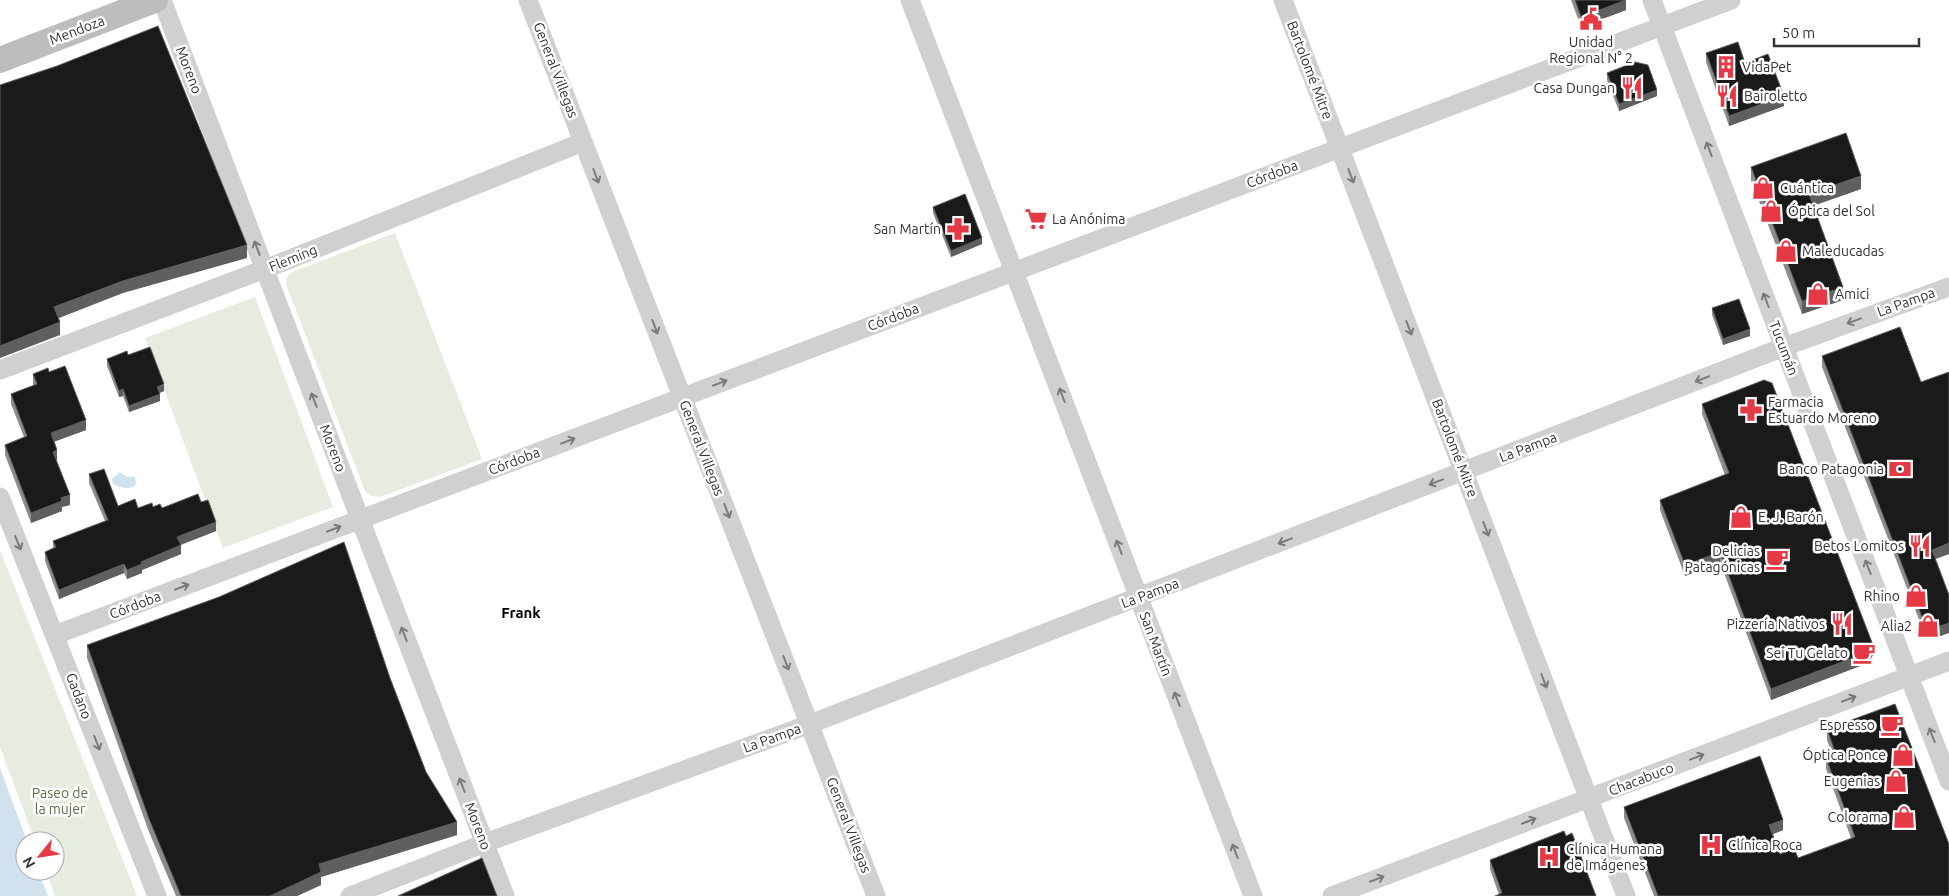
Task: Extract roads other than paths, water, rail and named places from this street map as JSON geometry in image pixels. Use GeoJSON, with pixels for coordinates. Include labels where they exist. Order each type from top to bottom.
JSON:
{"type":"FeatureCollection","features":[{"type":"Feature","properties":{"kind":"main road","name":"Mendoza"},"geometry":{"type":"LineString","coordinates":[[0,60],[155,0]]}},
{"type":"Feature","properties":{"kind":"street","name":"Moreno"},"geometry":{"type":"LineString","coordinates":[[162,0],[505,896]]}},
{"type":"Feature","properties":{"kind":"street","name":"General Villegas"},"geometry":{"type":"LineString","coordinates":[[528,0],[876,896]]}},
{"type":"Feature","properties":{"kind":"street","name":"San Martín"},"geometry":{"type":"LineString","coordinates":[[910,0],[1253,896]]}},
{"type":"Feature","properties":{"kind":"street","name":"Bartolomé Mitre"},"geometry":{"type":"LineString","coordinates":[[1284,0],[1626,896]]}},
{"type":"Feature","properties":{"kind":"street","name":"Tucumán"},"geometry":{"type":"LineString","coordinates":[[1652,0],[1949,780]]}},
{"type":"Feature","properties":{"kind":"street","name":"Córdoba"},"geometry":{"type":"LineString","coordinates":[[55,635],[1014,270],[1731,0]]}},
{"type":"Feature","properties":{"kind":"street","name":"Fleming"},"geometry":{"type":"LineString","coordinates":[[0,370],[265,269],[583,142]]}},
{"type":"Feature","properties":{"kind":"street","name":"La Pampa"},"geometry":{"type":"LineString","coordinates":[[350,896],[485,843],[810,724],[1784,347],[1949,287]]}},
{"type":"Feature","properties":{"kind":"street","name":"Gadano"},"geometry":{"type":"LineString","coordinates":[[0,497],[157,896]]}},
{"type":"Feature","properties":{"kind":"street","name":"Chacabuco"},"geometry":{"type":"LineString","coordinates":[[1332,896],[1949,661]]}},
{"type":"Feature","properties":{"kind":"water"},"geometry":{"type":"Polygon","coordinates":[[[120,472],[127,477],[135,477],[136,485],[131,488],[125,488],[113,484],[112,479],[120,472]]]}},
{"type":"Feature","properties":{"kind":"water"},"geometry":{"type":"Polygon","coordinates":[[[0,768],[23,831],[15,831],[15,881],[42,881],[48,896],[0,896],[0,768]]]}},
{"type":"Feature","properties":{"kind":"place","name":"Unidad Regional N° 2"},"geometry":{"type":"Point","coordinates":[1591,19]}},
{"type":"Feature","properties":{"kind":"place","name":"VidaPet"},"geometry":{"type":"Point","coordinates":[1726,67]}},
{"type":"Feature","properties":{"kind":"place","name":"Casa Dungan"},"geometry":{"type":"Point","coordinates":[1632,88]}},
{"type":"Feature","properties":{"kind":"place","name":"Bairoletto"},"geometry":{"type":"Point","coordinates":[1727,96]}},
{"type":"Feature","properties":{"kind":"place","name":"Cuántica"},"geometry":{"type":"Point","coordinates":[1763,188]}},
{"type":"Feature","properties":{"kind":"place","name":"Óptica del Sol"},"geometry":{"type":"Point","coordinates":[1771,211]}},
{"type":"Feature","properties":{"kind":"place","name":"La Anónima"},"geometry":{"type":"Point","coordinates":[1036,219]}},
{"type":"Feature","properties":{"kind":"place","name":"San Martín"},"geometry":{"type":"Point","coordinates":[958,229]}},
{"type":"Feature","properties":{"kind":"place","name":"Maleducadas"},"geometry":{"type":"Point","coordinates":[1786,251]}},
{"type":"Feature","properties":{"kind":"place","name":"Amici"},"geometry":{"type":"Point","coordinates":[1818,294]}},
{"type":"Feature","properties":{"kind":"place","name":"Farmacia Estuardo Moreno"},"geometry":{"type":"Point","coordinates":[1751,410]}},
{"type":"Feature","properties":{"kind":"place","name":"Banco Patagonia"},"geometry":{"type":"Point","coordinates":[1900,469]}},
{"type":"Feature","properties":{"kind":"place","name":"E. J. Barón"},"geometry":{"type":"Point","coordinates":[1741,517]}},
{"type":"Feature","properties":{"kind":"place","name":"Betos Lomitos"},"geometry":{"type":"Point","coordinates":[1920,546]}},
{"type":"Feature","properties":{"kind":"place","name":"Delicias Patagónicas"},"geometry":{"type":"Point","coordinates":[1777,559]}},
{"type":"Feature","properties":{"kind":"place","name":"Rhino"},"geometry":{"type":"Point","coordinates":[1916,596]}},
{"type":"Feature","properties":{"kind":"place","name":"Pizzería Nativos"},"geometry":{"type":"Point","coordinates":[1842,624]}},
{"type":"Feature","properties":{"kind":"place","name":"Alia2"},"geometry":{"type":"Point","coordinates":[1928,626]}},
{"type":"Feature","properties":{"kind":"place","name":"Sei Tu Gelato"},"geometry":{"type":"Point","coordinates":[1864,653]}},
{"type":"Feature","properties":{"kind":"place","name":"Espresso"},"geometry":{"type":"Point","coordinates":[1892,725]}},
{"type":"Feature","properties":{"kind":"place","name":"Óptica Ponce"},"geometry":{"type":"Point","coordinates":[1903,755]}},
{"type":"Feature","properties":{"kind":"place","name":"Eugenias"},"geometry":{"type":"Point","coordinates":[1896,781]}},
{"type":"Feature","properties":{"kind":"place","name":"Colorama"},"geometry":{"type":"Point","coordinates":[1904,817]}},
{"type":"Feature","properties":{"kind":"place","name":"Clínica Roca"},"geometry":{"type":"Point","coordinates":[1711,845]}},
{"type":"Feature","properties":{"kind":"place","name":"Clínica Humana de Imágenes"},"geometry":{"type":"Point","coordinates":[1549,857]}},
{"type":"Feature","properties":{"kind":"district","name":"Frank"},"geometry":{"type":"Point","coordinates":[521,613]}},
{"type":"Feature","properties":{"kind":"park label","name":"Paseo de la mujer"},"geometry":{"type":"Point","coordinates":[60,802]}}]}
